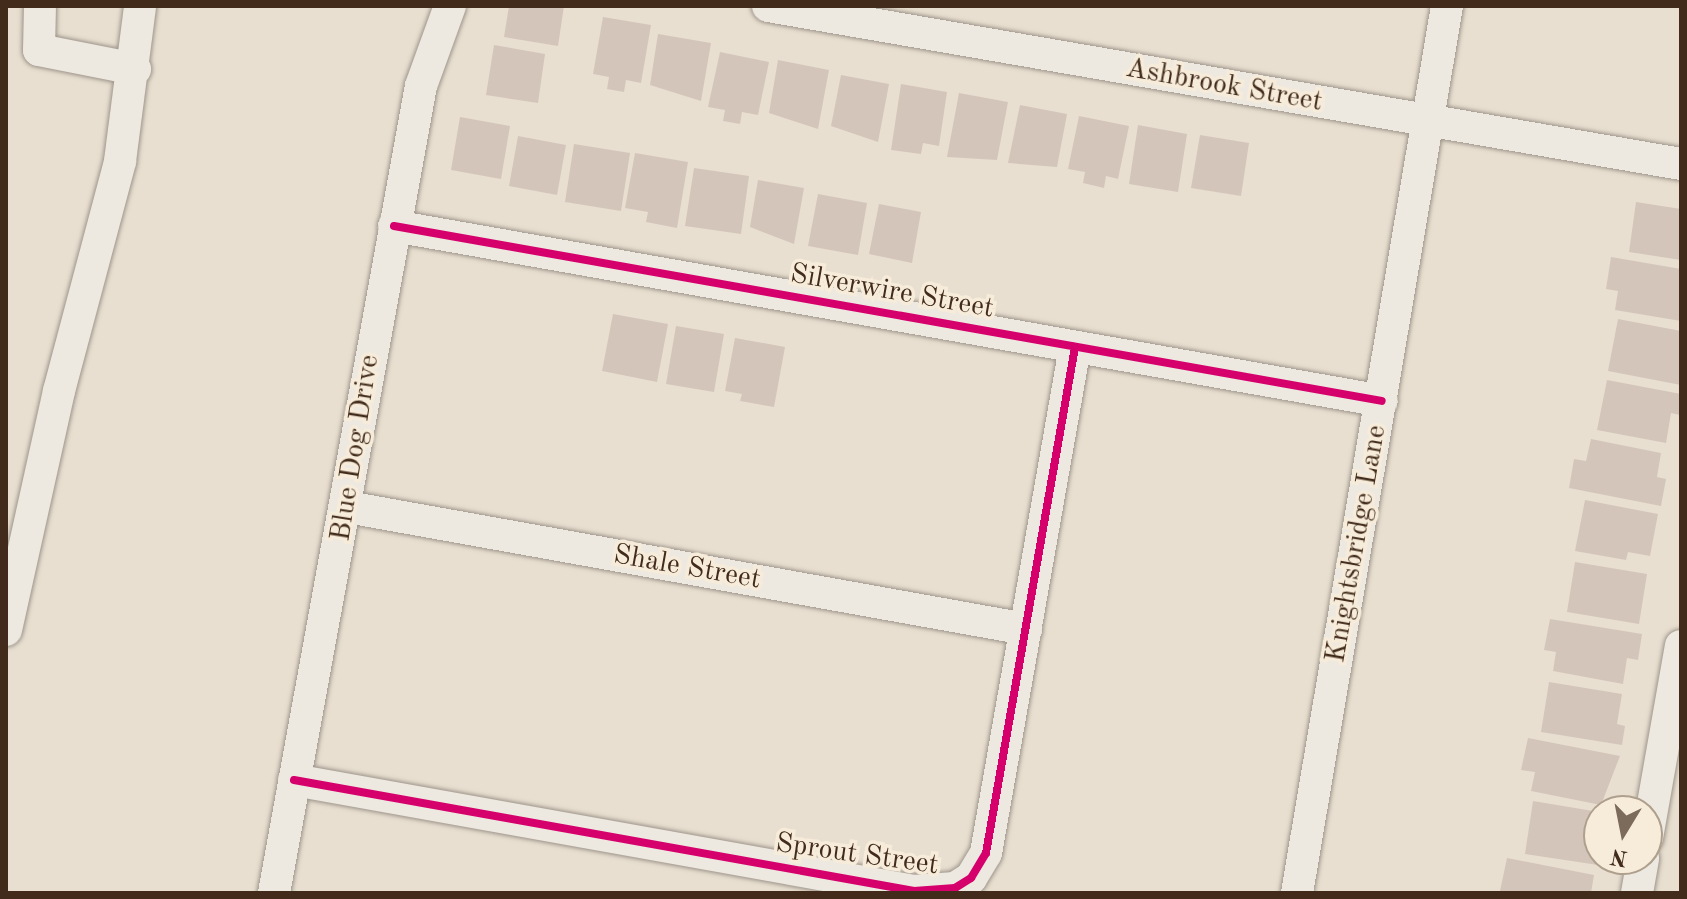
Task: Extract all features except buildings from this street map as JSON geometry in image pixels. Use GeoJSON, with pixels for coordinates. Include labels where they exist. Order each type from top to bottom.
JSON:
{"type":"FeatureCollection","features":[{"type":"Feature","properties":{"kind":"street"},"geometry":{"type":"LineString","coordinates":[[40,6],[39,50],[135,69]]}},
{"type":"Feature","properties":{"kind":"street"},"geometry":{"type":"LineString","coordinates":[[6,630],[59,391],[120,161],[135,69],[140,6]]}},
{"type":"Feature","properties":{"kind":"street","name":"Blue Dog Drive"},"geometry":{"type":"LineString","coordinates":[[274,893],[347,507],[421,86],[450,6]]}},
{"type":"Feature","properties":{"kind":"street","name":"Ashbrook Street"},"geometry":{"type":"LineString","coordinates":[[768,6],[1681,164]]}},
{"type":"Feature","properties":{"kind":"street","name":"Knightsbridge Lane"},"geometry":{"type":"LineString","coordinates":[[1297,893],[1431,120],[1447,6]]}},
{"type":"Feature","properties":{"kind":"street","name":"Silverwire Street"},"geometry":{"type":"LineString","coordinates":[[394,226],[1382,401]]}},
{"type":"Feature","properties":{"kind":"street","name":"Sprout Street"},"geometry":{"type":"LineString","coordinates":[[294,780],[941,892],[971,878],[986,853],[1075,347]]}},
{"type":"Feature","properties":{"kind":"street","name":"Shale Street"},"geometry":{"type":"LineString","coordinates":[[347,507],[1026,629]]}},
{"type":"Feature","properties":{"kind":"street"},"geometry":{"type":"LineString","coordinates":[[1655,795],[1681,646]]}},
{"type":"Feature","properties":{"kind":"cycle path"},"geometry":{"type":"LineString","coordinates":[[394,226],[1382,401]]}},
{"type":"Feature","properties":{"kind":"cycle path"},"geometry":{"type":"LineString","coordinates":[[294,780],[914,891],[955,888],[971,878],[986,853],[1075,347]]}}]}
